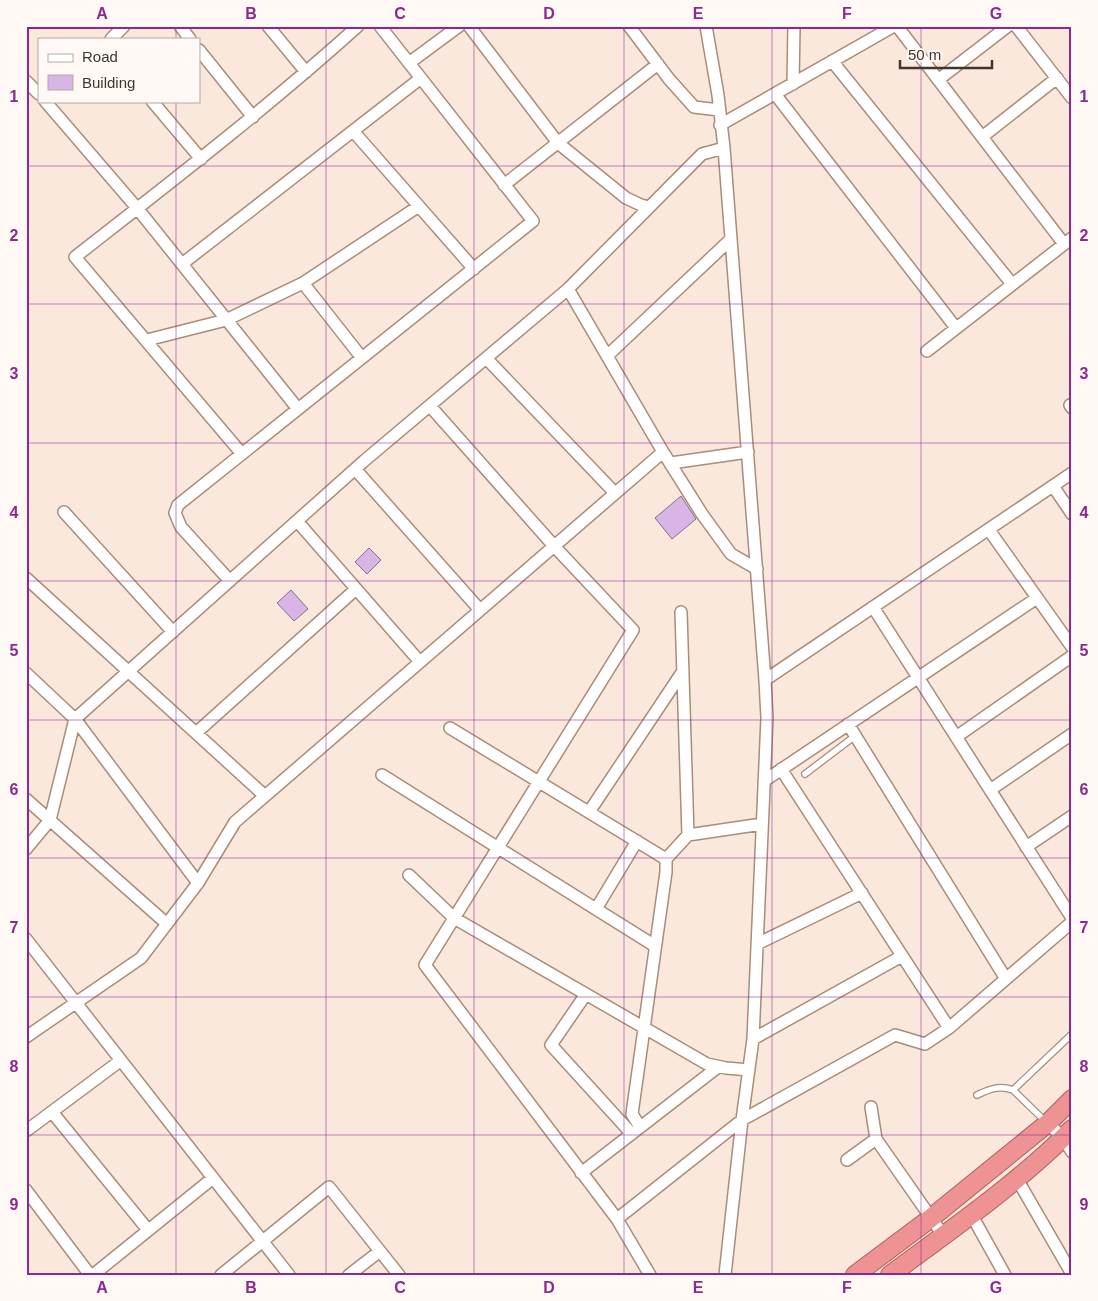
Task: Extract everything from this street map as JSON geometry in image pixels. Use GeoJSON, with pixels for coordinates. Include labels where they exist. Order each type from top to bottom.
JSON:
{"type":"FeatureCollection","features":[{"type":"Feature","properties":{"kind":"highway"},"geometry":{"type":"LineString","coordinates":[[856,1275],[931,1218],[1048,1124],[1072,1099]]}},
{"type":"Feature","properties":{"kind":"highway"},"geometry":{"type":"LineString","coordinates":[[890,1275],[1069,1140]]}},
{"type":"Feature","properties":{"kind":"street"},"geometry":{"type":"LineString","coordinates":[[112,38],[124,26]]}},
{"type":"Feature","properties":{"kind":"street"},"geometry":{"type":"LineString","coordinates":[[180,26],[189,38]]}},
{"type":"Feature","properties":{"kind":"street"},"geometry":{"type":"LineString","coordinates":[[268,26],[306,72]]}},
{"type":"Feature","properties":{"kind":"street"},"geometry":{"type":"LineString","coordinates":[[242,454],[75,257],[201,159],[358,26]]}},
{"type":"Feature","properties":{"kind":"street"},"geometry":{"type":"LineString","coordinates":[[230,581],[181,527],[175,513],[178,505],[533,221],[380,26]]}},
{"type":"Feature","properties":{"kind":"street"},"geometry":{"type":"LineString","coordinates":[[409,63],[459,26]]}},
{"type":"Feature","properties":{"kind":"street"},"geometry":{"type":"LineString","coordinates":[[469,26],[558,143],[626,198],[649,207]]}},
{"type":"Feature","properties":{"kind":"street"},"geometry":{"type":"LineString","coordinates":[[629,26],[694,107],[719,110]]}},
{"type":"Feature","properties":{"kind":"street"},"geometry":{"type":"LineString","coordinates":[[706,26],[718,95],[724,148],[767,718],[753,1039],[725,1275]]}},
{"type":"Feature","properties":{"kind":"street"},"geometry":{"type":"LineString","coordinates":[[792,84],[794,26]]}},
{"type":"Feature","properties":{"kind":"street"},"geometry":{"type":"LineString","coordinates":[[720,125],[895,26],[982,137],[1068,241],[927,351]]}},
{"type":"Feature","properties":{"kind":"street"},"geometry":{"type":"LineString","coordinates":[[938,80],[1008,26]]}},
{"type":"Feature","properties":{"kind":"street"},"geometry":{"type":"LineString","coordinates":[[1016,26],[1072,98]]}},
{"type":"Feature","properties":{"kind":"street"},"geometry":{"type":"LineString","coordinates":[[200,51],[253,116]]}},
{"type":"Feature","properties":{"kind":"street"},"geometry":{"type":"LineString","coordinates":[[832,62],[1012,284]]}},
{"type":"Feature","properties":{"kind":"street"},"geometry":{"type":"LineString","coordinates":[[504,185],[658,64]]}},
{"type":"Feature","properties":{"kind":"street"},"geometry":{"type":"LineString","coordinates":[[182,264],[421,78]]}},
{"type":"Feature","properties":{"kind":"street"},"geometry":{"type":"LineString","coordinates":[[982,137],[1057,78]]}},
{"type":"Feature","properties":{"kind":"street"},"geometry":{"type":"LineString","coordinates":[[26,81],[38,93]]}},
{"type":"Feature","properties":{"kind":"street"},"geometry":{"type":"LineString","coordinates":[[776,94],[956,328]]}},
{"type":"Feature","properties":{"kind":"street"},"geometry":{"type":"LineString","coordinates":[[46,102],[137,208],[298,409]]}},
{"type":"Feature","properties":{"kind":"street"},"geometry":{"type":"LineString","coordinates":[[153,102],[201,159]]}},
{"type":"Feature","properties":{"kind":"street"},"geometry":{"type":"LineString","coordinates":[[353,131],[474,269]]}},
{"type":"Feature","properties":{"kind":"street"},"geometry":{"type":"LineString","coordinates":[[26,848],[50,820],[75,719],[355,470],[568,289],[702,154],[724,148]]}},
{"type":"Feature","properties":{"kind":"street"},"geometry":{"type":"LineString","coordinates":[[147,340],[226,320],[303,283],[419,206]]}},
{"type":"Feature","properties":{"kind":"street"},"geometry":{"type":"LineString","coordinates":[[607,356],[731,239]]}},
{"type":"Feature","properties":{"kind":"street"},"geometry":{"type":"LineString","coordinates":[[303,283],[362,358]]}},
{"type":"Feature","properties":{"kind":"street"},"geometry":{"type":"LineString","coordinates":[[568,289],[663,452],[702,514],[731,554],[757,569]]}},
{"type":"Feature","properties":{"kind":"street"},"geometry":{"type":"LineString","coordinates":[[486,358],[615,493]]}},
{"type":"Feature","properties":{"kind":"street"},"geometry":{"type":"LineString","coordinates":[[430,406],[554,546],[633,630],[425,965],[617,1219],[650,1275]]}},
{"type":"Feature","properties":{"kind":"street"},"geometry":{"type":"LineString","coordinates":[[26,1037],[141,958],[198,883],[235,822],[663,452]]}},
{"type":"Feature","properties":{"kind":"street"},"geometry":{"type":"LineString","coordinates":[[671,463],[748,452]]}},
{"type":"Feature","properties":{"kind":"street"},"geometry":{"type":"LineString","coordinates":[[355,470],[480,610]]}},
{"type":"Feature","properties":{"kind":"street"},"geometry":{"type":"LineString","coordinates":[[765,680],[1072,473]]}},
{"type":"Feature","properties":{"kind":"street"},"geometry":{"type":"LineString","coordinates":[[1053,486],[1072,514]]}},
{"type":"Feature","properties":{"kind":"street"},"geometry":{"type":"LineString","coordinates":[[64,512],[173,632]]}},
{"type":"Feature","properties":{"kind":"street"},"geometry":{"type":"LineString","coordinates":[[297,521],[420,662]]}},
{"type":"Feature","properties":{"kind":"street"},"geometry":{"type":"LineString","coordinates":[[989,530],[1072,647]]}},
{"type":"Feature","properties":{"kind":"street"},"geometry":{"type":"LineString","coordinates":[[26,578],[265,796]]}},
{"type":"Feature","properties":{"kind":"street"},"geometry":{"type":"LineString","coordinates":[[196,733],[356,588]]}},
{"type":"Feature","properties":{"kind":"street"},"geometry":{"type":"LineString","coordinates":[[764,781],[1037,598]]}},
{"type":"Feature","properties":{"kind":"street"},"geometry":{"type":"LineString","coordinates":[[617,1219],[742,1120],[894,1035],[925,1044],[949,1028],[1072,920],[874,607]]}},
{"type":"Feature","properties":{"kind":"street"},"geometry":{"type":"LineString","coordinates":[[681,612],[688,835]]}},
{"type":"Feature","properties":{"kind":"street"},"geometry":{"type":"LineString","coordinates":[[956,737],[1072,656]]}},
{"type":"Feature","properties":{"kind":"street"},"geometry":{"type":"LineString","coordinates":[[589,812],[683,671]]}},
{"type":"Feature","properties":{"kind":"street"},"geometry":{"type":"LineString","coordinates":[[26,673],[75,719],[198,883]]}},
{"type":"Feature","properties":{"kind":"street"},"geometry":{"type":"LineString","coordinates":[[848,724],[1006,979]]}},
{"type":"Feature","properties":{"kind":"street"},"geometry":{"type":"LineString","coordinates":[[450,728],[666,859]]}},
{"type":"Feature","properties":{"kind":"street"},"geometry":{"type":"LineString","coordinates":[[990,790],[1072,734]]}},
{"type":"Feature","properties":{"kind":"street"},"geometry":{"type":"LineString","coordinates":[[781,769],[949,1028]]}},
{"type":"Feature","properties":{"kind":"street"},"geometry":{"type":"LineString","coordinates":[[382,775],[655,946]]}},
{"type":"Feature","properties":{"kind":"street"},"geometry":{"type":"LineString","coordinates":[[26,799],[167,924]]}},
{"type":"Feature","properties":{"kind":"street"},"geometry":{"type":"LineString","coordinates":[[1026,847],[1072,816]]}},
{"type":"Feature","properties":{"kind":"street"},"geometry":{"type":"LineString","coordinates":[[635,1130],[632,1114],[645,1028],[666,859],[688,835],[762,824]]}},
{"type":"Feature","properties":{"kind":"street"},"geometry":{"type":"LineString","coordinates":[[596,909],[637,842]]}},
{"type":"Feature","properties":{"kind":"street"},"geometry":{"type":"LineString","coordinates":[[409,875],[454,918],[707,1064],[749,1070]]}},
{"type":"Feature","properties":{"kind":"street"},"geometry":{"type":"LineString","coordinates":[[757,944],[862,893]]}},
{"type":"Feature","properties":{"kind":"street"},"geometry":{"type":"LineString","coordinates":[[26,939],[289,1275]]}},
{"type":"Feature","properties":{"kind":"street"},"geometry":{"type":"LineString","coordinates":[[753,1039],[902,956]]}},
{"type":"Feature","properties":{"kind":"street"},"geometry":{"type":"LineString","coordinates":[[586,994],[551,1045],[635,1130]]}},
{"type":"Feature","properties":{"kind":"street"},"geometry":{"type":"LineString","coordinates":[[26,1131],[120,1060]]}},
{"type":"Feature","properties":{"kind":"street"},"geometry":{"type":"LineString","coordinates":[[581,1172],[718,1067]]}},
{"type":"Feature","properties":{"kind":"street"},"geometry":{"type":"LineString","coordinates":[[871,1108],[876,1139],[943,1236]]}},
{"type":"Feature","properties":{"kind":"street"},"geometry":{"type":"LineString","coordinates":[[52,1112],[148,1230]]}},
{"type":"Feature","properties":{"kind":"street"},"geometry":{"type":"LineString","coordinates":[[1048,1124],[1069,1140]]}},
{"type":"Feature","properties":{"kind":"street"},"geometry":{"type":"LineString","coordinates":[[847,1160],[876,1139]]}},
{"type":"Feature","properties":{"kind":"street"},"geometry":{"type":"LineString","coordinates":[[26,1190],[92,1275],[213,1178]]}},
{"type":"Feature","properties":{"kind":"street"},"geometry":{"type":"LineString","coordinates":[[1017,1180],[1072,1274]]}},
{"type":"Feature","properties":{"kind":"street"},"geometry":{"type":"LineString","coordinates":[[221,1275],[329,1187],[399,1275]]}},
{"type":"Feature","properties":{"kind":"street"},"geometry":{"type":"LineString","coordinates":[[972,1214],[1005,1275]]}},
{"type":"Feature","properties":{"kind":"street"},"geometry":{"type":"LineString","coordinates":[[349,1275],[380,1251]]}},
{"type":"Feature","properties":{"kind":"lane"},"geometry":{"type":"LineString","coordinates":[[805,774],[855,736]]}},
{"type":"Feature","properties":{"kind":"lane"},"geometry":{"type":"LineString","coordinates":[[1013,1090],[1072,1034]]}},
{"type":"Feature","properties":{"kind":"lane"},"geometry":{"type":"LineString","coordinates":[[977,1095],[994,1087],[1006,1087],[1013,1090],[1048,1124]]}},
{"type":"Feature","properties":{"kind":"building"},"geometry":{"type":"Polygon","coordinates":[[[681,496],[696,519],[672,539],[655,518],[681,496]]]}},
{"type":"Feature","properties":{"kind":"building"},"geometry":{"type":"Polygon","coordinates":[[[369,548],[381,560],[367,574],[355,562],[369,548]]]}},
{"type":"Feature","properties":{"kind":"building"},"geometry":{"type":"Polygon","coordinates":[[[291,590],[308,609],[294,621],[277,603],[291,590]]]}}]}
